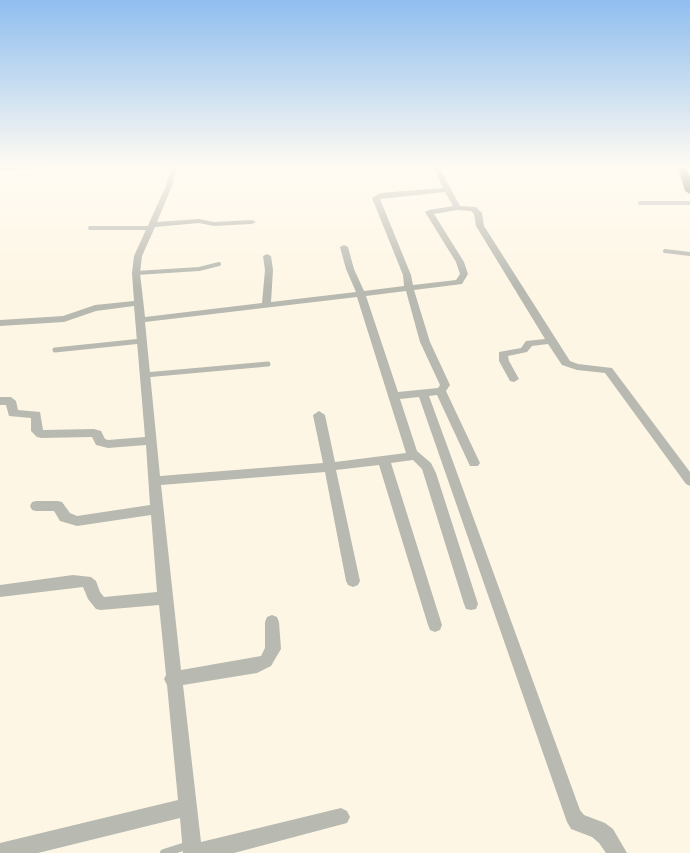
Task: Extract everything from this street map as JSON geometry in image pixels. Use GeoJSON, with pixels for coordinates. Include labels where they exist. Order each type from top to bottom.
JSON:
{"type":"FeatureCollection","features":[{"type":"Feature","properties":{"kind":"street"},"geometry":{"type":"LineString","coordinates":[[159,207],[138,256],[136,273],[172,679],[193,850],[341,817]]}},
{"type":"Feature","properties":{"kind":"street"},"geometry":{"type":"LineString","coordinates":[[380,207],[407,275],[425,342],[444,385],[441,391]]}},
{"type":"Feature","properties":{"kind":"street"},"geometry":{"type":"LineString","coordinates":[[140,320],[454,283],[463,278],[460,262],[429,213],[431,210],[473,209],[478,213],[480,226],[566,363],[603,368],[611,373],[690,481]]}},
{"type":"Feature","properties":{"kind":"street"},"geometry":{"type":"LineString","coordinates":[[150,226],[199,221],[214,224],[252,222]]}},
{"type":"Feature","properties":{"kind":"street"},"geometry":{"type":"LineString","coordinates":[[344,247],[351,273],[361,294],[414,456],[427,466],[471,604]]}},
{"type":"Feature","properties":{"kind":"street"},"geometry":{"type":"LineString","coordinates":[[266,306],[269,270],[268,256]]}},
{"type":"Feature","properties":{"kind":"street"},"geometry":{"type":"LineString","coordinates":[[0,323],[64,319],[95,308],[140,303]]}},
{"type":"Feature","properties":{"kind":"street"},"geometry":{"type":"LineString","coordinates":[[514,379],[504,361],[503,354],[524,350],[529,343],[551,341]]}},
{"type":"Feature","properties":{"kind":"street"},"geometry":{"type":"LineString","coordinates":[[394,396],[441,391]]}},
{"type":"Feature","properties":{"kind":"street"},"geometry":{"type":"LineString","coordinates":[[441,391],[474,463]]}},
{"type":"Feature","properties":{"kind":"street"},"geometry":{"type":"LineString","coordinates":[[423,392],[573,816],[578,822],[598,830],[606,836],[617,853]]}},
{"type":"Feature","properties":{"kind":"street"},"geometry":{"type":"LineString","coordinates":[[0,401],[11,401],[13,413],[36,415],[37,430],[40,434],[89,432],[97,434],[100,442],[108,444],[150,441]]}},
{"type":"Feature","properties":{"kind":"street"},"geometry":{"type":"LineString","coordinates":[[319,415],[353,581]]}},
{"type":"Feature","properties":{"kind":"street"},"geometry":{"type":"LineString","coordinates":[[154,481],[329,467],[414,456]]}},
{"type":"Feature","properties":{"kind":"street"},"geometry":{"type":"LineString","coordinates":[[384,461],[435,625]]}},
{"type":"Feature","properties":{"kind":"street"},"geometry":{"type":"LineString","coordinates":[[36,506],[58,506],[65,516],[77,521],[156,509]]}},
{"type":"Feature","properties":{"kind":"street"},"geometry":{"type":"LineString","coordinates":[[0,591],[73,581],[86,581],[91,585],[93,595],[101,604],[164,598]]}},
{"type":"Feature","properties":{"kind":"street"},"geometry":{"type":"LineString","coordinates":[[172,679],[258,665],[266,661],[273,649],[272,622]]}},
{"type":"Feature","properties":{"kind":"street"},"geometry":{"type":"LineString","coordinates":[[0,853],[187,808]]}},
{"type":"Feature","properties":{"kind":"lane"},"geometry":{"type":"LineString","coordinates":[[90,228],[150,226]]}},
{"type":"Feature","properties":{"kind":"lane"},"geometry":{"type":"LineString","coordinates":[[666,251],[690,254]]}},
{"type":"Feature","properties":{"kind":"lane"},"geometry":{"type":"LineString","coordinates":[[136,273],[199,268],[219,264]]}},
{"type":"Feature","properties":{"kind":"lane"},"geometry":{"type":"LineString","coordinates":[[55,350],[142,340]]}},
{"type":"Feature","properties":{"kind":"lane"},"geometry":{"type":"LineString","coordinates":[[145,375],[268,364]]}},
{"type":"Feature","properties":{"kind":"lane"},"geometry":{"type":"LineString","coordinates":[[164,853],[193,850]]}}]}
